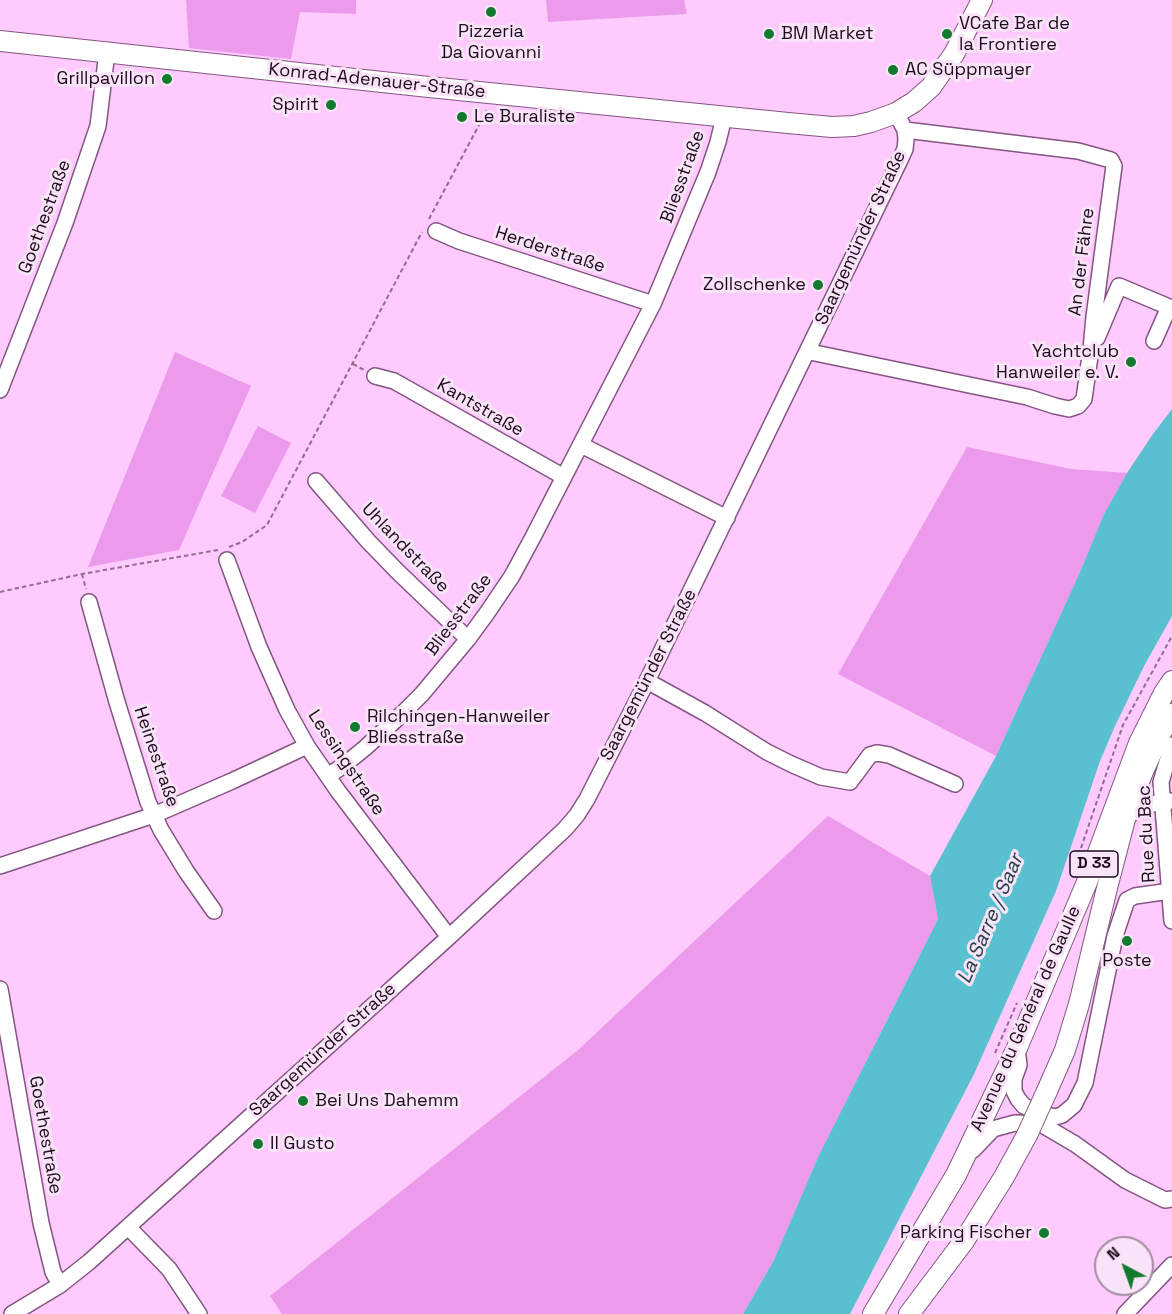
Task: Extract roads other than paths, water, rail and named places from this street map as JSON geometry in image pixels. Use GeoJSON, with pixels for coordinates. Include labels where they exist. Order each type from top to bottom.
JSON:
{"type":"FeatureCollection","features":[{"type":"Feature","properties":{"kind":"main road"},"geometry":{"type":"LineString","coordinates":[[900,122],[914,102],[943,72],[982,0]]}},
{"type":"Feature","properties":{"kind":"main road","name":"Konrad-Adenauer-Straße"},"geometry":{"type":"LineString","coordinates":[[0,41],[724,117],[832,126],[900,122]]}},
{"type":"Feature","properties":{"kind":"main road","name":"Avenue du Général de Gaulle"},"geometry":{"type":"LineString","coordinates":[[873,1314],[956,1175],[1017,1048],[1087,882],[1139,743],[1172,681]]}},
{"type":"Feature","properties":{"kind":"main road","name":"Avenue du Général de Gaulle"},"geometry":{"type":"LineString","coordinates":[[909,1314],[964,1241],[1004,1176],[1026,1135],[1065,1050],[1079,1004],[1125,819],[1158,738],[1172,714]]}},
{"type":"Feature","properties":{"kind":"main road"},"geometry":{"type":"LineString","coordinates":[[885,1314],[956,1175]]}},
{"type":"Feature","properties":{"kind":"street","name":"Goethestraße"},"geometry":{"type":"LineString","coordinates":[[0,390],[65,223],[98,126],[107,52]]}},
{"type":"Feature","properties":{"kind":"street","name":"Bliesstraße"},"geometry":{"type":"LineString","coordinates":[[328,776],[344,765],[422,694],[468,639],[512,576],[653,304],[708,172],[724,117]]}},
{"type":"Feature","properties":{"kind":"street","name":"An der Fähre"},"geometry":{"type":"LineString","coordinates":[[808,350],[1027,397],[1069,409],[1078,406],[1083,399],[1114,166],[1111,160],[1078,151],[900,122]]}},
{"type":"Feature","properties":{"kind":"street","name":"Saargemünder Straße"},"geometry":{"type":"LineString","coordinates":[[12,1314],[60,1285],[89,1262],[449,937],[565,829],[577,815],[647,681],[899,162],[906,139],[900,122]]}},
{"type":"Feature","properties":{"kind":"street","name":"Herderstraße"},"geometry":{"type":"LineString","coordinates":[[436,231],[459,241],[653,304]]}},
{"type":"Feature","properties":{"kind":"street"},"geometry":{"type":"LineString","coordinates":[[1091,349],[1119,286],[1169,307],[1154,340]]}},
{"type":"Feature","properties":{"kind":"street","name":"Kantstraße"},"geometry":{"type":"LineString","coordinates":[[375,376],[394,381],[564,477]]}},
{"type":"Feature","properties":{"kind":"street"},"geometry":{"type":"LineString","coordinates":[[581,445],[727,518]]}},
{"type":"Feature","properties":{"kind":"street","name":"Uhlandstraße"},"geometry":{"type":"LineString","coordinates":[[316,481],[397,572],[468,639]]}},
{"type":"Feature","properties":{"kind":"street","name":"Lessingstraße"},"geometry":{"type":"LineString","coordinates":[[226,560],[259,647],[287,710],[307,746],[449,937]]}},
{"type":"Feature","properties":{"kind":"street","name":"Heinestraße"},"geometry":{"type":"LineString","coordinates":[[89,602],[148,802],[161,830],[214,911]]}},
{"type":"Feature","properties":{"kind":"street"},"geometry":{"type":"LineString","coordinates":[[647,681],[705,713],[767,752],[820,777],[850,782],[870,755],[876,753],[889,755],[955,784]]}},
{"type":"Feature","properties":{"kind":"street"},"geometry":{"type":"LineString","coordinates":[[0,866],[154,815],[307,746]]}},
{"type":"Feature","properties":{"kind":"street","name":"Rue du Bac"},"geometry":{"type":"LineString","coordinates":[[1171,748],[1161,782],[1167,801],[1172,921]]}},
{"type":"Feature","properties":{"kind":"street"},"geometry":{"type":"LineString","coordinates":[[1125,819],[1146,805],[1167,801]]}},
{"type":"Feature","properties":{"kind":"street"},"geometry":{"type":"LineString","coordinates":[[1017,1048],[1018,1065],[1014,1079],[1014,1091],[1018,1099],[1024,1106],[1043,1114],[1054,1117],[1062,1115],[1074,1105],[1085,1083],[1115,936],[1127,900],[1135,896],[1170,891]]}},
{"type":"Feature","properties":{"kind":"street","name":"Goethestraße"},"geometry":{"type":"LineString","coordinates":[[0,989],[41,1223],[53,1272],[60,1285]]}},
{"type":"Feature","properties":{"kind":"street"},"geometry":{"type":"LineString","coordinates":[[1062,1115],[1075,1144]]}},
{"type":"Feature","properties":{"kind":"street"},"geometry":{"type":"LineString","coordinates":[[956,1175],[974,1148],[993,1129],[1015,1123],[1041,1124],[1075,1144],[1125,1180],[1165,1200],[1172,1199]]}},
{"type":"Feature","properties":{"kind":"street"},"geometry":{"type":"LineString","coordinates":[[128,1227],[169,1269],[199,1314]]}},
{"type":"Feature","properties":{"kind":"street"},"geometry":{"type":"LineString","coordinates":[[1125,1314],[1172,1265]]}},
{"type":"Feature","properties":{"kind":"water","name":"La Sarre / Saar"},"geometry":{"type":"Polygon","coordinates":[[[1172,409],[1172,616],[1144,666],[1115,726],[1100,761],[1056,891],[974,1074],[850,1314],[743,1314],[774,1260],[819,1155],[938,919],[930,876],[996,756],[1104,514],[1127,473],[1172,409]]]}},
{"type":"Feature","properties":{"kind":"place","name":"Pizzeria Da Giovanni"},"geometry":{"type":"Point","coordinates":[491,12]}},
{"type":"Feature","properties":{"kind":"place","name":"BM Market"},"geometry":{"type":"Point","coordinates":[769,34]}},
{"type":"Feature","properties":{"kind":"place","name":"VCafe Bar de la Frontiere"},"geometry":{"type":"Point","coordinates":[947,34]}},
{"type":"Feature","properties":{"kind":"place","name":"AC Süppmayer"},"geometry":{"type":"Point","coordinates":[893,70]}},
{"type":"Feature","properties":{"kind":"place","name":"Grillpavillon"},"geometry":{"type":"Point","coordinates":[167,79]}},
{"type":"Feature","properties":{"kind":"place","name":"Spirit"},"geometry":{"type":"Point","coordinates":[331,105]}},
{"type":"Feature","properties":{"kind":"place","name":"Le Buraliste"},"geometry":{"type":"Point","coordinates":[462,117]}},
{"type":"Feature","properties":{"kind":"place","name":"Zollschenke"},"geometry":{"type":"Point","coordinates":[818,285]}},
{"type":"Feature","properties":{"kind":"place","name":"Yachtclub Hanweiler e. V."},"geometry":{"type":"Point","coordinates":[1131,362]}},
{"type":"Feature","properties":{"kind":"place","name":"Rilchingen-Hanweiler Bliesstraße"},"geometry":{"type":"Point","coordinates":[355,727]}},
{"type":"Feature","properties":{"kind":"place","name":"Poste"},"geometry":{"type":"Point","coordinates":[1127,941]}},
{"type":"Feature","properties":{"kind":"place","name":"Bei Uns Dahemm"},"geometry":{"type":"Point","coordinates":[303,1101]}},
{"type":"Feature","properties":{"kind":"place","name":"Il Gusto"},"geometry":{"type":"Point","coordinates":[258,1144]}},
{"type":"Feature","properties":{"kind":"place","name":"Parking Fischer"},"geometry":{"type":"Point","coordinates":[1044,1233]}}]}
